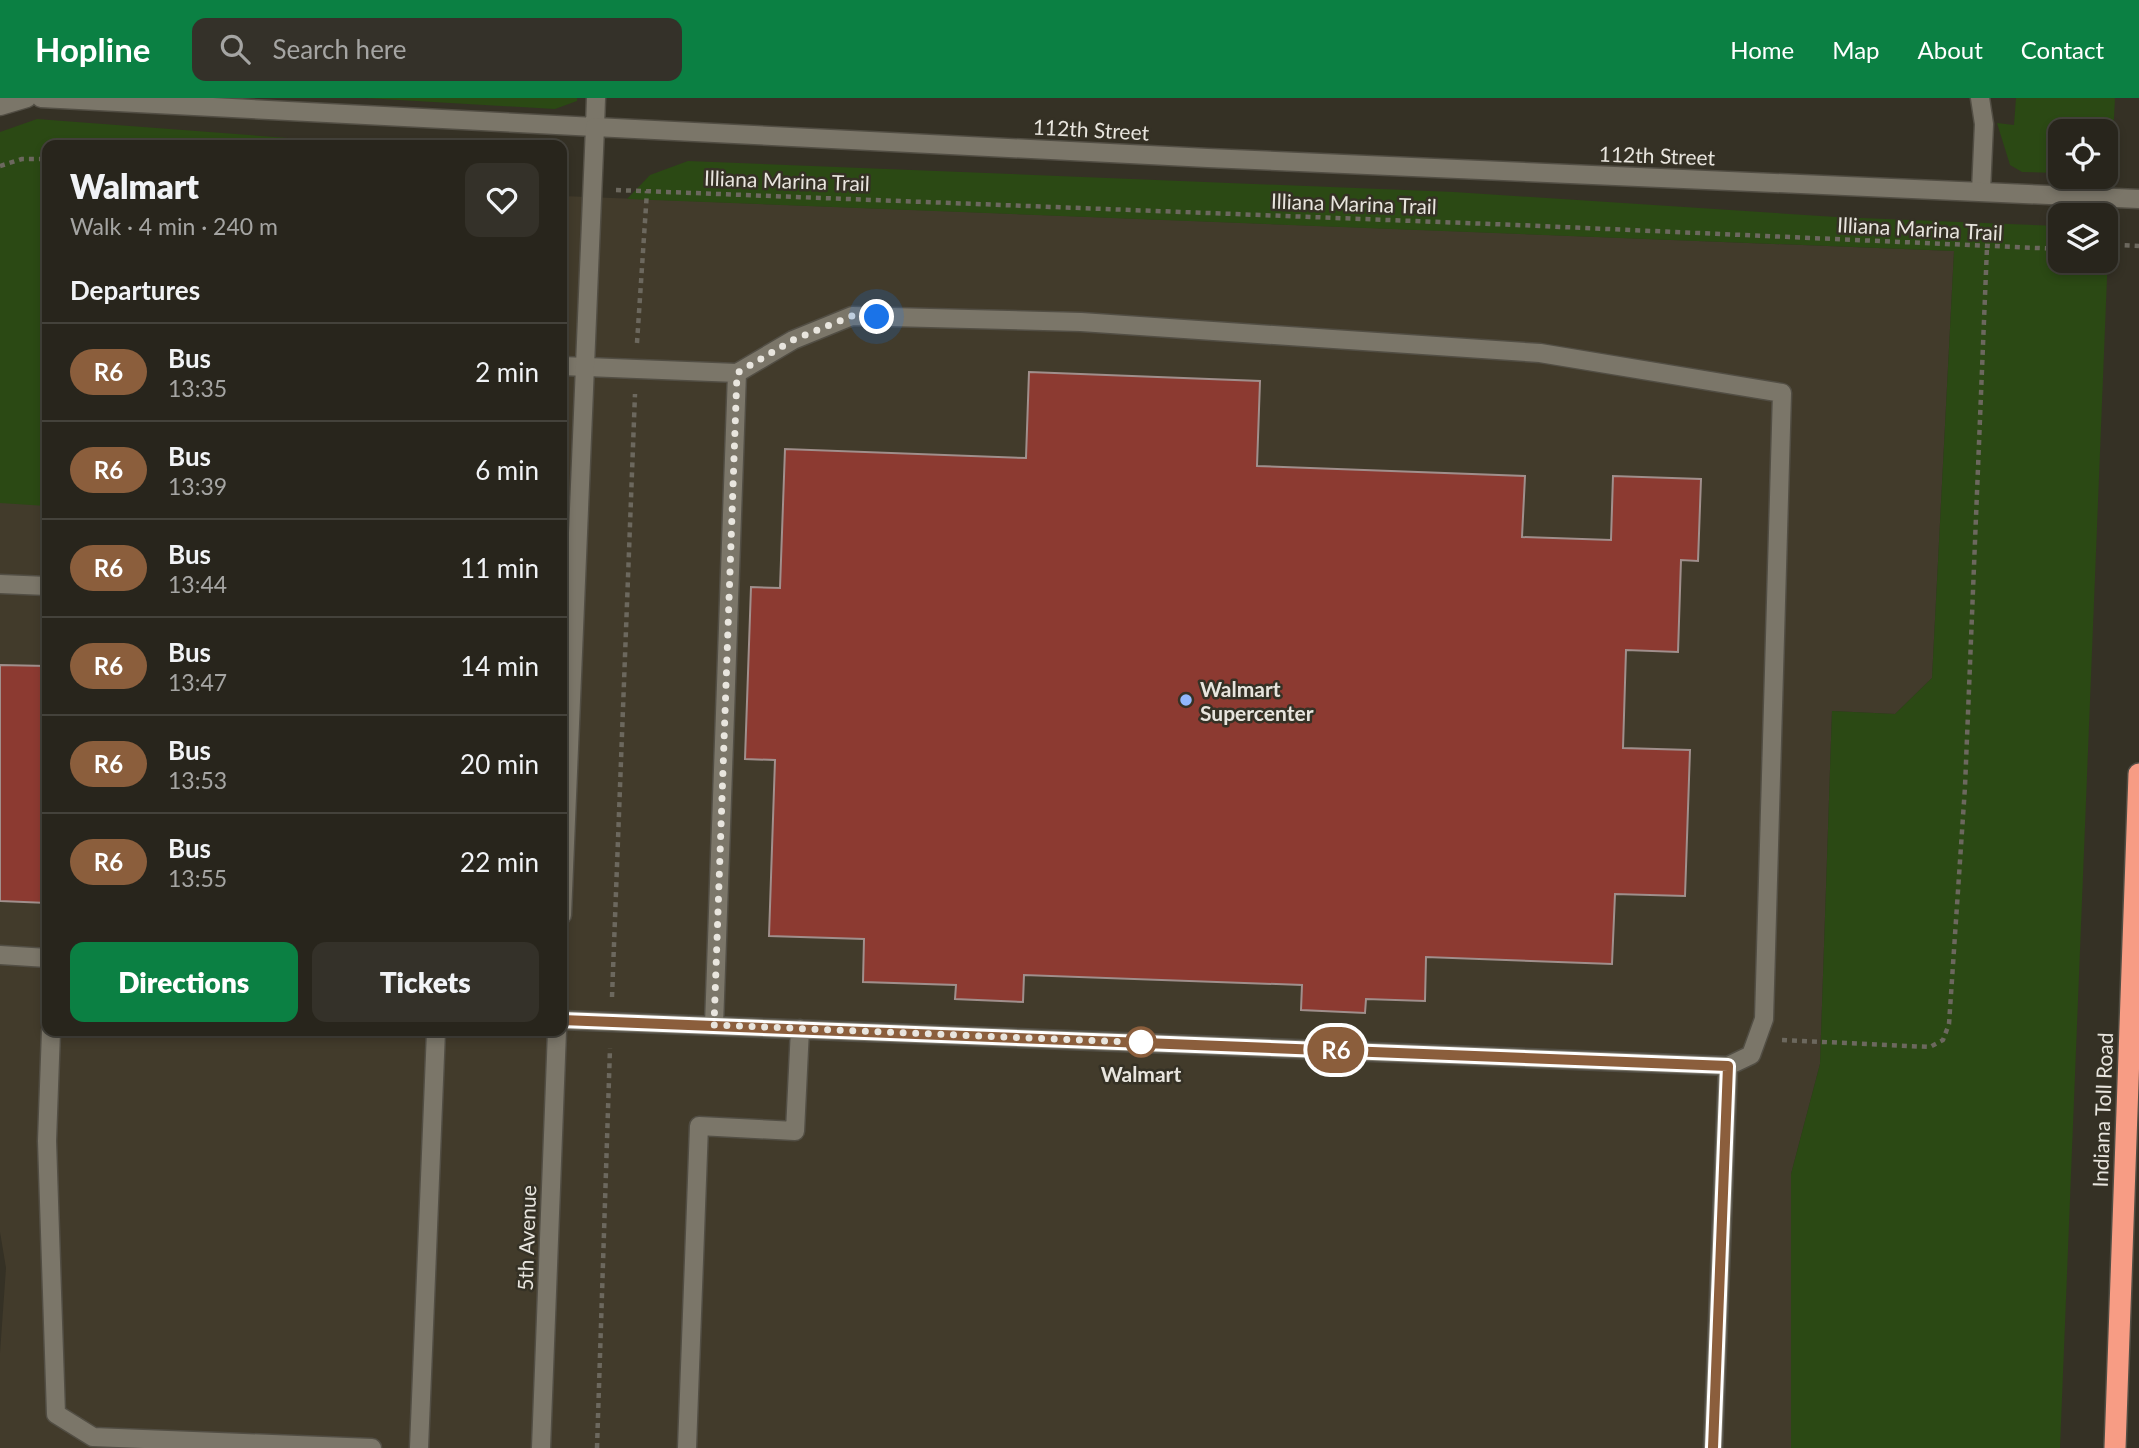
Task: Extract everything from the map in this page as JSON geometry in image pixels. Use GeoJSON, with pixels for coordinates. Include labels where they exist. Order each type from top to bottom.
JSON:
{"type":"FeatureCollection","features":[{"type":"Feature","properties":{"kind":"highway","name":"Indiana Toll Road"},"geometry":{"type":"LineString","coordinates":[[2114,1442],[2139,774]]}},
{"type":"Feature","properties":{"kind":"street"},"geometry":{"type":"LineString","coordinates":[[0,106],[27,98]]}},
{"type":"Feature","properties":{"kind":"street","name":"112th Street"},"geometry":{"type":"LineString","coordinates":[[41,98],[1208,158],[2139,199]]}},
{"type":"Feature","properties":{"kind":"street"},"geometry":{"type":"LineString","coordinates":[[567,791],[596,98]]}},
{"type":"Feature","properties":{"kind":"street"},"geometry":{"type":"LineString","coordinates":[[1980,98],[1984,124],[1981,191]]}},
{"type":"Feature","properties":{"kind":"street"},"geometry":{"type":"LineString","coordinates":[[567,366],[737,373],[793,340],[852,316],[1082,322],[1540,353],[1782,393],[1764,1019],[1751,1055],[1728,1066],[567,1020]]}},
{"type":"Feature","properties":{"kind":"street"},"geometry":{"type":"LineString","coordinates":[[714,1025],[737,373]]}},
{"type":"Feature","properties":{"kind":"street"},"geometry":{"type":"LineString","coordinates":[[0,584],[42,586]]}},
{"type":"Feature","properties":{"kind":"street"},"geometry":{"type":"LineString","coordinates":[[0,955],[42,958]]}},
{"type":"Feature","properties":{"kind":"street"},"geometry":{"type":"LineString","coordinates":[[687,1448],[699,1126],[795,1131],[800,1029]]}},
{"type":"Feature","properties":{"kind":"street"},"geometry":{"type":"LineString","coordinates":[[51,1036],[47,1142],[56,1414],[93,1437],[372,1448]]}},
{"type":"Feature","properties":{"kind":"street"},"geometry":{"type":"LineString","coordinates":[[419,1448],[436,1036]]}},
{"type":"Feature","properties":{"kind":"street","name":"5th Avenue"},"geometry":{"type":"LineString","coordinates":[[541,1448],[557,1036]]}},
{"type":"Feature","properties":{"kind":"street"},"geometry":{"type":"LineString","coordinates":[[1713,1448],[1728,1066]]}},
{"type":"Feature","properties":{"kind":"path"},"geometry":{"type":"LineString","coordinates":[[0,166],[22,159],[42,159]]}},
{"type":"Feature","properties":{"kind":"path","name":"Illiana Marina Trail"},"geometry":{"type":"LineString","coordinates":[[637,191],[2048,249]]}},
{"type":"Feature","properties":{"kind":"path"},"geometry":{"type":"LineString","coordinates":[[637,346],[647,191]]}},
{"type":"Feature","properties":{"kind":"path"},"geometry":{"type":"LineString","coordinates":[[2118,246],[2139,246]]}},
{"type":"Feature","properties":{"kind":"path"},"geometry":{"type":"LineString","coordinates":[[1758,1035],[1795,1042],[1930,1047],[1943,1040],[1949,1024],[1966,774],[1987,247]]}},
{"type":"Feature","properties":{"kind":"path"},"geometry":{"type":"LineString","coordinates":[[612,991],[635,401]]}},
{"type":"Feature","properties":{"kind":"path"},"geometry":{"type":"LineString","coordinates":[[597,1448],[610,1054]]}},
{"type":"Feature","properties":{"kind":"shaded area"},"geometry":{"type":"Polygon","coordinates":[[[42,167],[42,1036],[567,1036],[567,196],[1954,251],[1932,678],[1895,714],[1832,711],[1820,1064],[1791,1174],[1791,1448],[0,1448],[0,1353],[6,1268],[0,1232],[0,181],[42,167]]]}},
{"type":"Feature","properties":{"kind":"green space"},"geometry":{"type":"Polygon","coordinates":[[[365,98],[577,98],[577,101],[555,109],[365,98]]]}},
{"type":"Feature","properties":{"kind":"green space"},"geometry":{"type":"Polygon","coordinates":[[[2016,98],[2115,98],[2114,119],[2048,119],[2048,173],[2022,172],[2010,165],[1997,123],[2014,125],[2016,98]]]}},
{"type":"Feature","properties":{"kind":"green space"},"geometry":{"type":"Polygon","coordinates":[[[37,119],[315,140],[42,140],[42,506],[0,503],[0,132],[37,119]]]}},
{"type":"Feature","properties":{"kind":"green space"},"geometry":{"type":"Polygon","coordinates":[[[688,161],[1454,192],[1836,217],[2048,226],[2048,273],[2107,273],[2060,1448],[1791,1448],[1791,1174],[1820,1064],[1832,711],[1895,714],[1932,678],[1954,251],[627,199],[650,175],[688,161]]]}},
{"type":"Feature","properties":{"kind":"building","name":"Walmart Supercenter"},"geometry":{"type":"Polygon","coordinates":[[[1029,372],[1260,381],[1257,466],[1525,476],[1522,537],[1611,540],[1613,476],[1701,479],[1698,561],[1681,560],[1678,652],[1626,650],[1623,748],[1690,750],[1685,896],[1615,894],[1612,964],[1426,957],[1425,1001],[1366,999],[1365,1013],[1301,1010],[1302,985],[1024,975],[1023,1002],[955,999],[956,985],[863,982],[864,939],[769,936],[775,760],[745,759],[751,587],[780,588],[785,449],[1026,458],[1029,372]]]}},
{"type":"Feature","properties":{"kind":"building"},"geometry":{"type":"Polygon","coordinates":[[[0,665],[42,666],[42,903],[0,901],[0,665]]]}},
{"type":"Feature","properties":{"kind":"bus line","name":"R6"},"geometry":{"type":"LineString","coordinates":[[567,1020],[1728,1066],[1713,1448]]}},
{"type":"Feature","properties":{"kind":"place","name":"Walmart Supercenter"},"geometry":{"type":"Point","coordinates":[1186,700]}},
{"type":"Feature","properties":{"kind":"place","name":"Walmart"},"geometry":{"type":"Point","coordinates":[1141,1042]}},
{"type":"Feature","properties":{"kind":"route"},"geometry":{"type":"LineString","coordinates":[[877,317],[852,316],[793,340],[737,373],[714,1025],[1151,1043],[1141,1042]]}}]}
